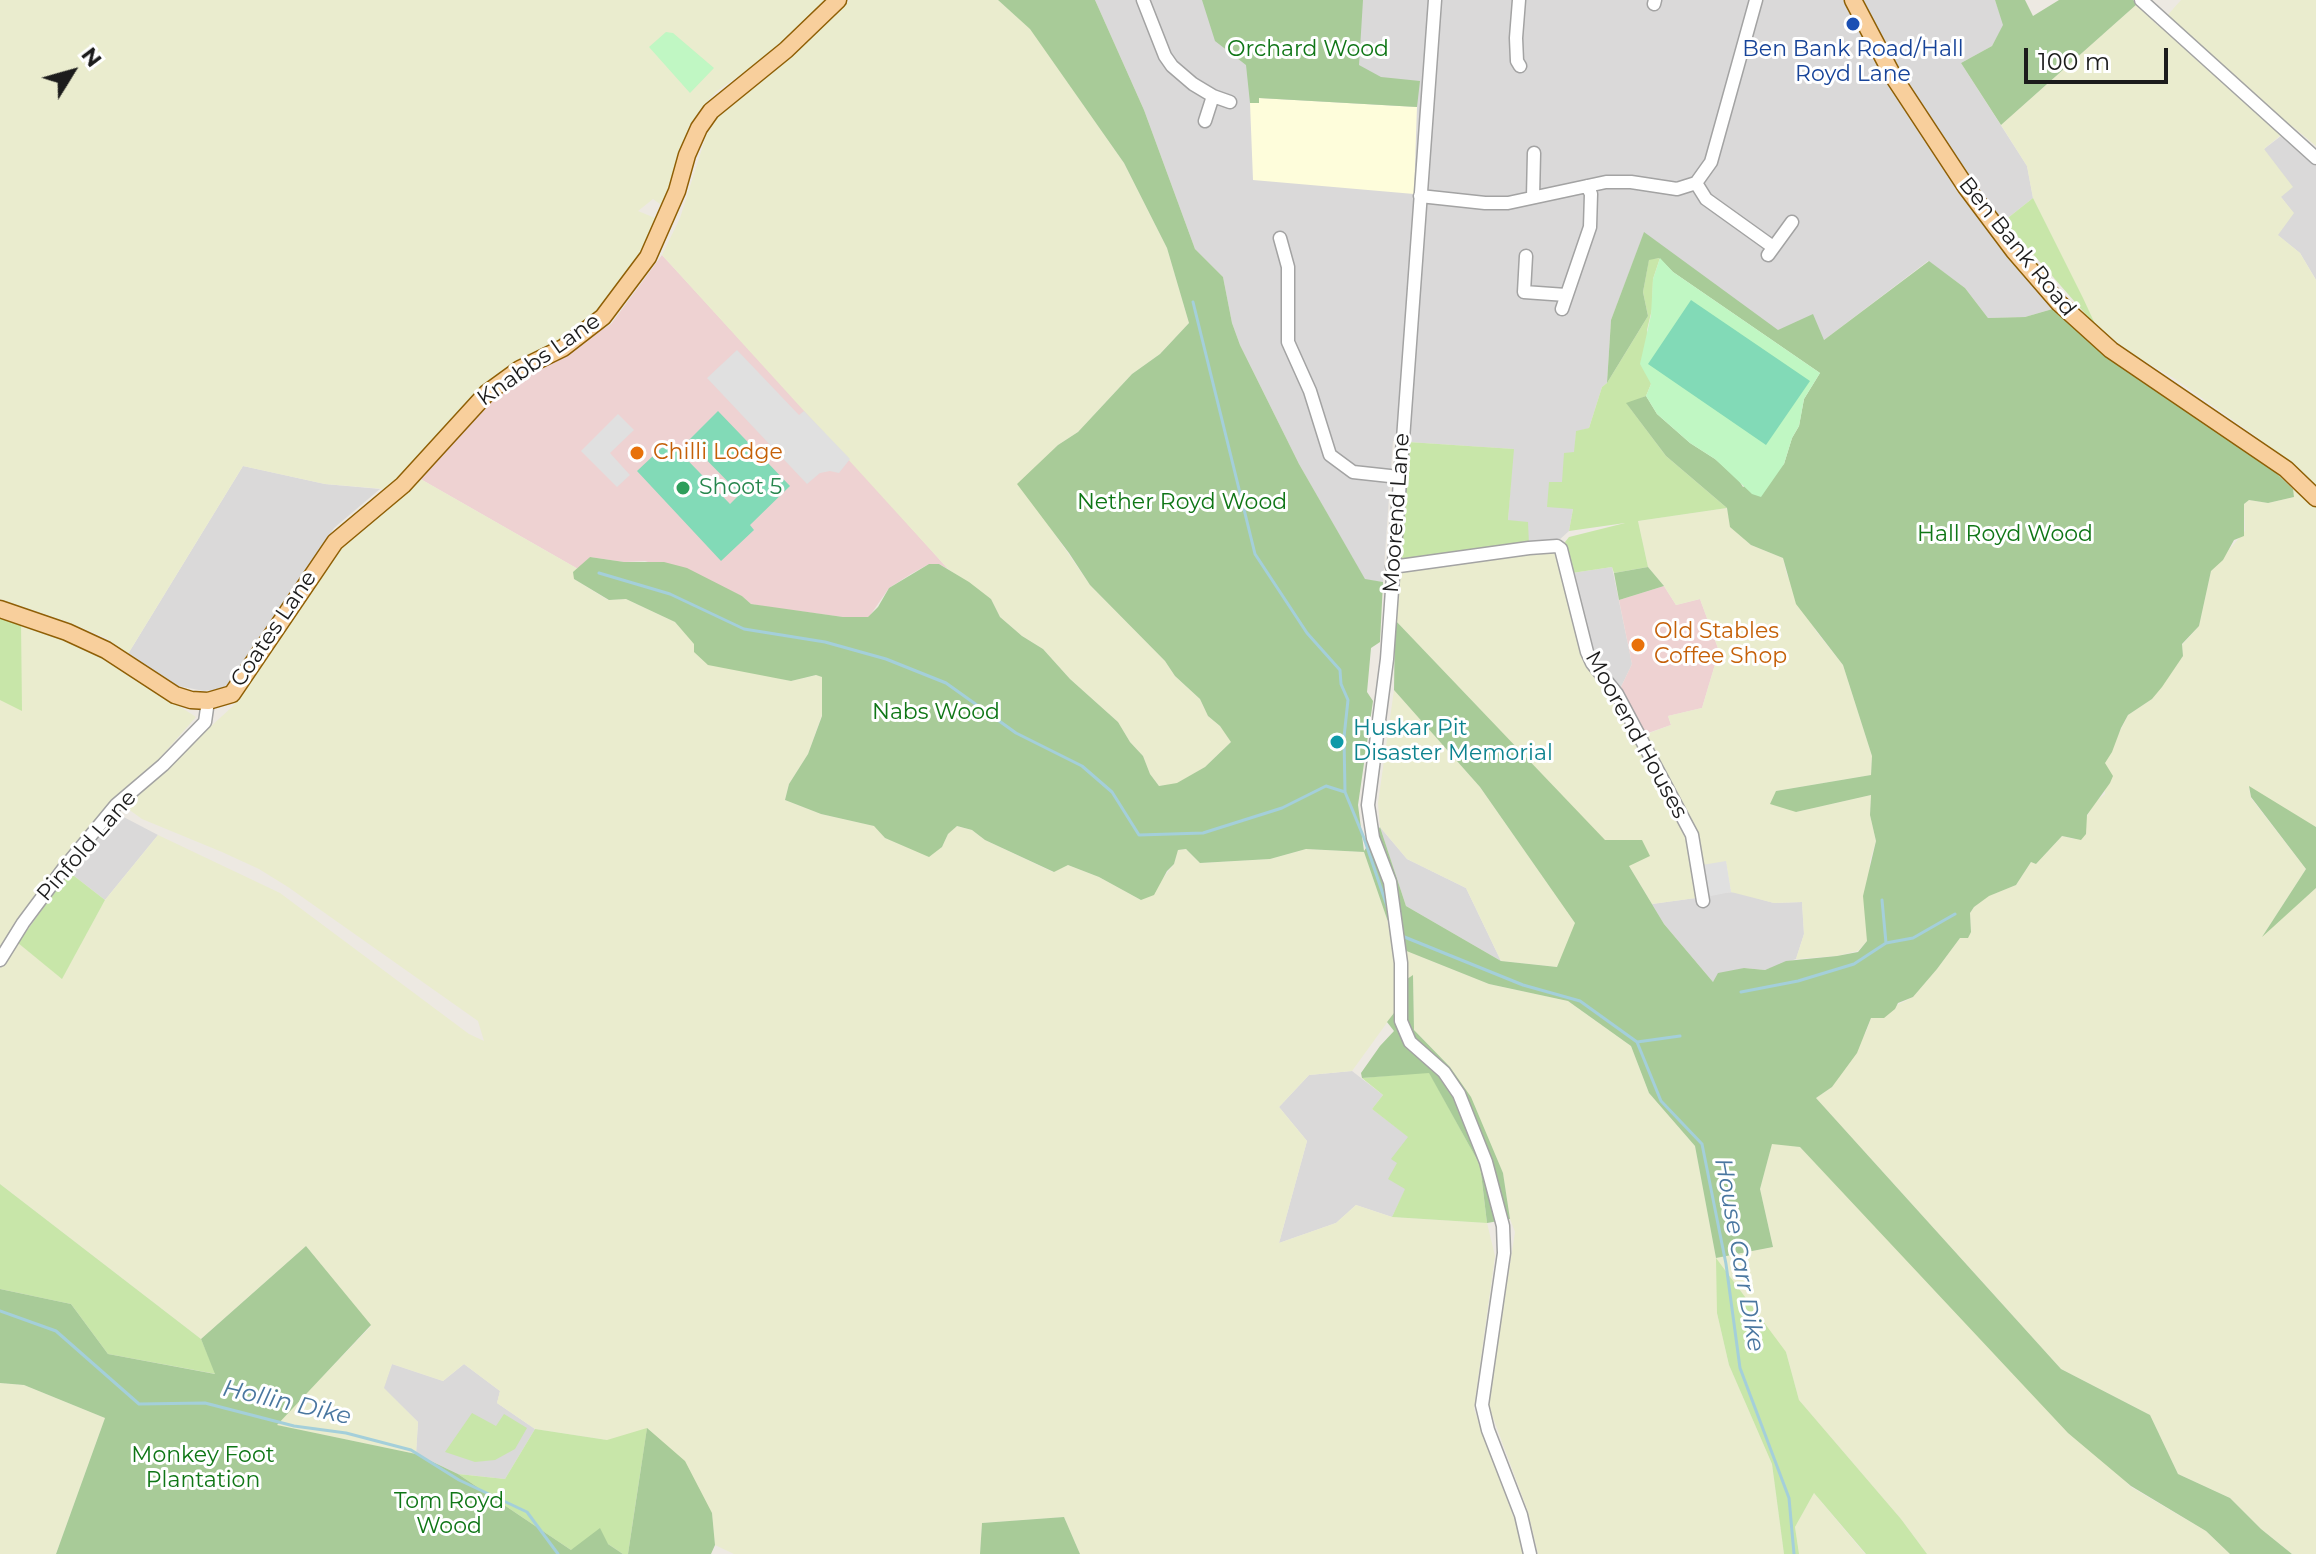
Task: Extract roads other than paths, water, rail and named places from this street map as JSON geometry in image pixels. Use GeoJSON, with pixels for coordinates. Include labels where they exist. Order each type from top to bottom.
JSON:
{"type":"FeatureCollection","features":[{"type":"Feature","properties":{"kind":"main road","name":"Knabbs Lane"},"geometry":{"type":"LineString","coordinates":[[397,490],[487,393],[520,369],[563,348],[603,317],[648,257],[677,191],[687,155],[711,111],[786,50],[838,0]]}},
{"type":"Feature","properties":{"kind":"main road","name":"Ben Bank Road"},"geometry":{"type":"LineString","coordinates":[[1853,0],[1893,76],[1959,177],[2014,251],[2059,303],[2111,350],[2286,469],[2316,498]]}},
{"type":"Feature","properties":{"kind":"main road","name":"Coates Lane"},"geometry":{"type":"LineString","coordinates":[[0,609],[67,632],[106,650],[175,695],[208,701],[232,694],[324,554],[343,534],[397,490]]}},
{"type":"Feature","properties":{"kind":"street"},"geometry":{"type":"LineString","coordinates":[[1143,0],[1172,66],[1193,84],[1230,102]]}},
{"type":"Feature","properties":{"kind":"street","name":"Moorend Lane"},"geometry":{"type":"LineString","coordinates":[[1435,0],[1384,688],[1368,805],[1373,838],[1390,882],[1401,963],[1401,1021],[1410,1042],[1444,1072],[1459,1094],[1486,1162],[1503,1226],[1504,1253],[1482,1405],[1488,1430],[1521,1515],[1530,1554]]}},
{"type":"Feature","properties":{"kind":"street"},"geometry":{"type":"LineString","coordinates":[[1519,0],[1516,38],[1520,66]]}},
{"type":"Feature","properties":{"kind":"street"},"geometry":{"type":"LineString","coordinates":[[1420,196],[1508,203],[1619,181],[1677,189],[1696,183],[1711,162],[1756,0]]}},
{"type":"Feature","properties":{"kind":"street"},"geometry":{"type":"LineString","coordinates":[[2141,0],[2316,158]]}},
{"type":"Feature","properties":{"kind":"street"},"geometry":{"type":"LineString","coordinates":[[1205,121],[1213,96]]}},
{"type":"Feature","properties":{"kind":"street"},"geometry":{"type":"LineString","coordinates":[[1533,197],[1534,153]]}},
{"type":"Feature","properties":{"kind":"street"},"geometry":{"type":"LineString","coordinates":[[1696,183],[1706,199],[1770,251],[1786,225]]}},
{"type":"Feature","properties":{"kind":"street"},"geometry":{"type":"LineString","coordinates":[[1562,309],[1590,227],[1591,194],[1587,186]]}},
{"type":"Feature","properties":{"kind":"street"},"geometry":{"type":"LineString","coordinates":[[1280,238],[1288,267],[1288,342],[1310,391],[1330,455],[1353,472],[1399,477]]}},
{"type":"Feature","properties":{"kind":"street"},"geometry":{"type":"LineString","coordinates":[[1526,256],[1524,292],[1566,295]]}},
{"type":"Feature","properties":{"kind":"street","name":"Moorend Houses"},"geometry":{"type":"LineString","coordinates":[[1392,567],[1529,548],[1557,546],[1561,549],[1592,663],[1617,694],[1692,835],[1703,901]]}},
{"type":"Feature","properties":{"kind":"street","name":"Pinfold Lane"},"geometry":{"type":"LineString","coordinates":[[0,960],[64,868],[116,805],[163,765],[205,722],[208,701]]}},
{"type":"Feature","properties":{"kind":"waterway","name":"House Carr Dike"},"geometry":{"type":"LineString","coordinates":[[1193,302],[1255,554],[1307,633],[1340,670],[1341,684],[1348,700],[1344,737],[1345,792],[1388,909]]}},
{"type":"Feature","properties":{"kind":"waterway"},"geometry":{"type":"LineString","coordinates":[[599,573],[670,594],[744,629],[825,642],[886,659],[946,683],[1016,733],[1082,766],[1112,792],[1139,835],[1203,833],[1282,808],[1326,786],[1345,792]]}},
{"type":"Feature","properties":{"kind":"waterway"},"geometry":{"type":"LineString","coordinates":[[1882,900],[1886,943]]}},
{"type":"Feature","properties":{"kind":"waterway"},"geometry":{"type":"LineString","coordinates":[[1741,992],[1798,981],[1854,964],[1886,943],[1913,938],[1955,914]]}},
{"type":"Feature","properties":{"kind":"waterway","name":"House Carr Dike"},"geometry":{"type":"LineString","coordinates":[[1402,936],[1523,985],[1580,1001],[1637,1042],[1661,1101],[1702,1144],[1726,1264],[1740,1368],[1789,1498],[1794,1554]]}},
{"type":"Feature","properties":{"kind":"waterway"},"geometry":{"type":"LineString","coordinates":[[1637,1042],[1680,1036]]}},
{"type":"Feature","properties":{"kind":"waterway","name":"Hollin Dike"},"geometry":{"type":"LineString","coordinates":[[0,1311],[56,1331],[139,1404],[205,1403],[294,1426],[346,1433],[411,1450],[459,1480],[527,1512],[558,1554]]}},
{"type":"Feature","properties":{"kind":"place","name":"Ben Bank Road/Hall Royd Lane"},"geometry":{"type":"Point","coordinates":[1853,24]}},
{"type":"Feature","properties":{"kind":"place","name":"Chilli Lodge"},"geometry":{"type":"Point","coordinates":[637,453]}},
{"type":"Feature","properties":{"kind":"place","name":"Shoot 5"},"geometry":{"type":"Point","coordinates":[683,488]}},
{"type":"Feature","properties":{"kind":"place","name":"Old Stables Coffee Shop"},"geometry":{"type":"Point","coordinates":[1638,645]}},
{"type":"Feature","properties":{"kind":"place","name":"Huskar Pit Disaster Memorial"},"geometry":{"type":"Point","coordinates":[1337,742]}},
{"type":"Feature","properties":{"kind":"park label","name":"Orchard Wood"},"geometry":{"type":"Point","coordinates":[1308,50]}},
{"type":"Feature","properties":{"kind":"park label","name":"Nether Royd Wood"},"geometry":{"type":"Point","coordinates":[1182,503]}},
{"type":"Feature","properties":{"kind":"park label","name":"Hall Royd Wood"},"geometry":{"type":"Point","coordinates":[2005,535]}},
{"type":"Feature","properties":{"kind":"park label","name":"Nabs Wood"},"geometry":{"type":"Point","coordinates":[936,713]}},
{"type":"Feature","properties":{"kind":"park label","name":"Monkey Foot Plantation"},"geometry":{"type":"Point","coordinates":[203,1468]}},
{"type":"Feature","properties":{"kind":"park label","name":"Tom Royd Wood"},"geometry":{"type":"Point","coordinates":[449,1514]}}]}
